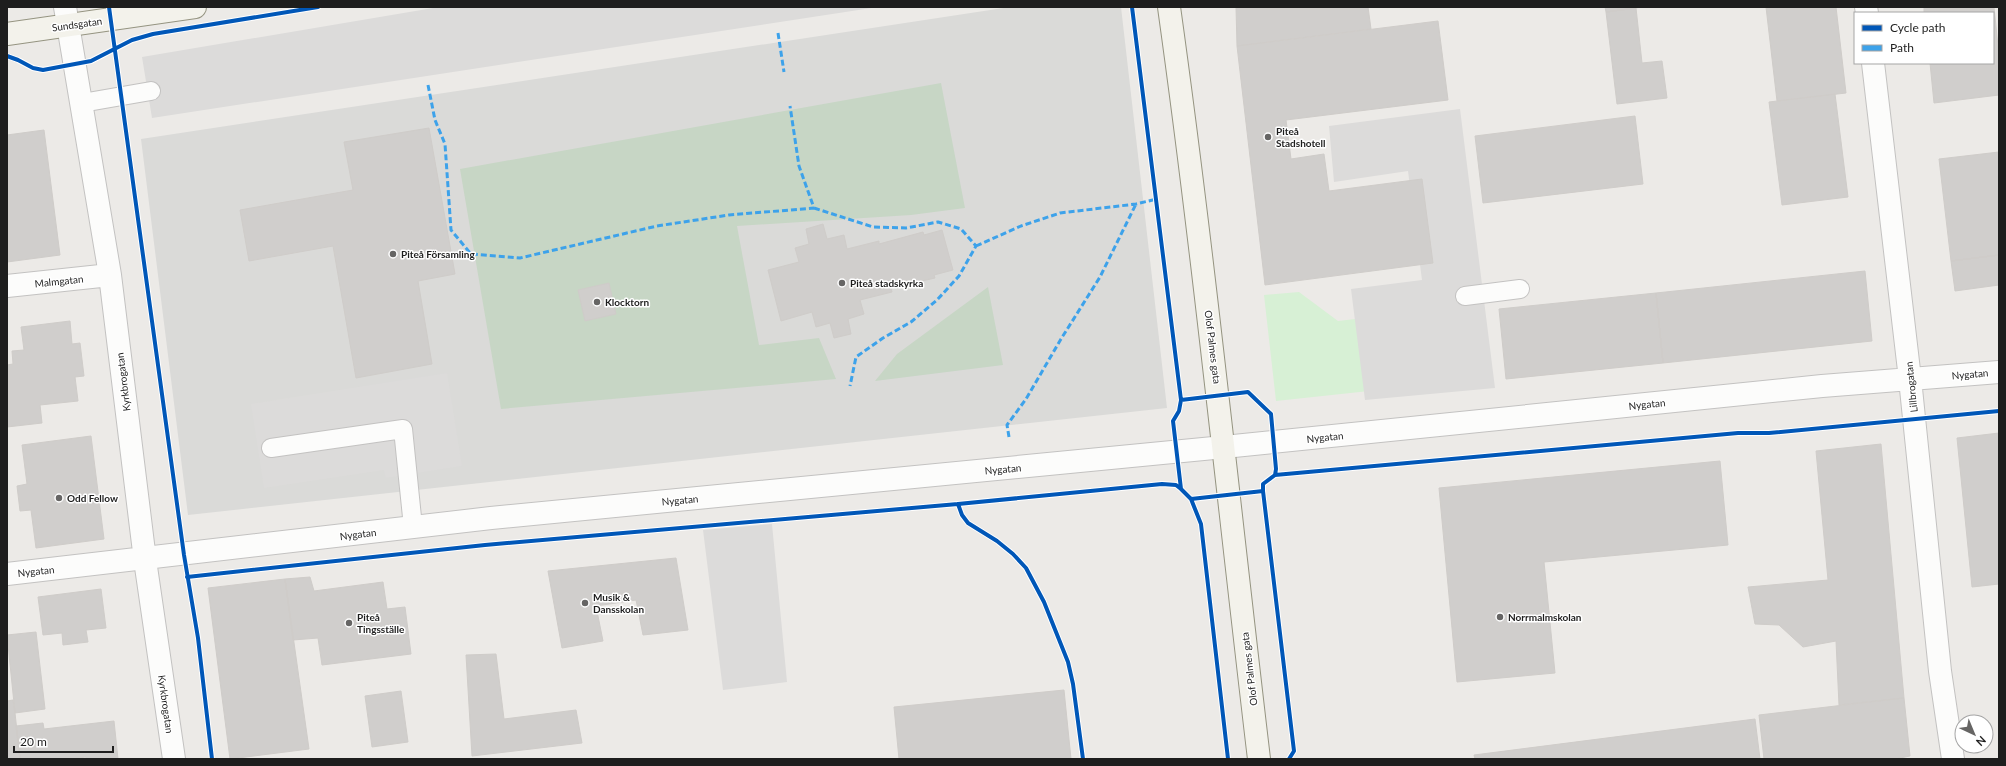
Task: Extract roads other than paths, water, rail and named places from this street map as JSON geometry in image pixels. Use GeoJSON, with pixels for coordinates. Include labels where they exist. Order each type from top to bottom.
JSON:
{"type":"FeatureCollection","features":[{"type":"Feature","properties":{"kind":"street","name":"Sundsgatan"},"geometry":{"type":"LineString","coordinates":[[7,34],[67,16],[195,7]]}},
{"type":"Feature","properties":{"kind":"street","name":"Olof Palmes gata"},"geometry":{"type":"LineString","coordinates":[[1169,7],[1224,447],[1228,494],[1259,759]]}},
{"type":"Feature","properties":{"kind":"street","name":"Kyrkbrogatan"},"geometry":{"type":"LineString","coordinates":[[67,16],[110,275],[145,560],[174,759]]}},
{"type":"Feature","properties":{"kind":"street","name":"Lillbrogatan"},"geometry":{"type":"LineString","coordinates":[[1873,64],[1910,379],[1940,671],[1953,759]]}},
{"type":"Feature","properties":{"kind":"street","name":"Malmgatan"},"geometry":{"type":"LineString","coordinates":[[7,286],[110,275]]}},
{"type":"Feature","properties":{"kind":"street","name":"Nygatan"},"geometry":{"type":"LineString","coordinates":[[7,574],[145,560],[499,517],[1224,447],[1822,386],[1999,372]]}},
{"type":"Feature","properties":{"kind":"lane"},"geometry":{"type":"LineString","coordinates":[[82,103],[151,91]]}},
{"type":"Feature","properties":{"kind":"lane"},"geometry":{"type":"LineString","coordinates":[[1465,296],[1520,289]]}},
{"type":"Feature","properties":{"kind":"lane"},"geometry":{"type":"LineString","coordinates":[[271,448],[403,430],[413,527]]}},
{"type":"Feature","properties":{"kind":"place","name":"Piteå Stadshotell"},"geometry":{"type":"Point","coordinates":[1268,137]}},
{"type":"Feature","properties":{"kind":"place","name":"Piteå Församling"},"geometry":{"type":"Point","coordinates":[393,254]}},
{"type":"Feature","properties":{"kind":"place","name":"Piteå stadskyrka"},"geometry":{"type":"Point","coordinates":[842,283]}},
{"type":"Feature","properties":{"kind":"place","name":"Klocktorn"},"geometry":{"type":"Point","coordinates":[597,302]}},
{"type":"Feature","properties":{"kind":"place","name":"Odd Fellow"},"geometry":{"type":"Point","coordinates":[59,498]}},
{"type":"Feature","properties":{"kind":"place","name":"Musik & Dansskolan"},"geometry":{"type":"Point","coordinates":[585,603]}},
{"type":"Feature","properties":{"kind":"place","name":"Norrmalmskolan"},"geometry":{"type":"Point","coordinates":[1500,617]}},
{"type":"Feature","properties":{"kind":"place","name":"Piteå Tingsställe"},"geometry":{"type":"Point","coordinates":[349,623]}}]}
